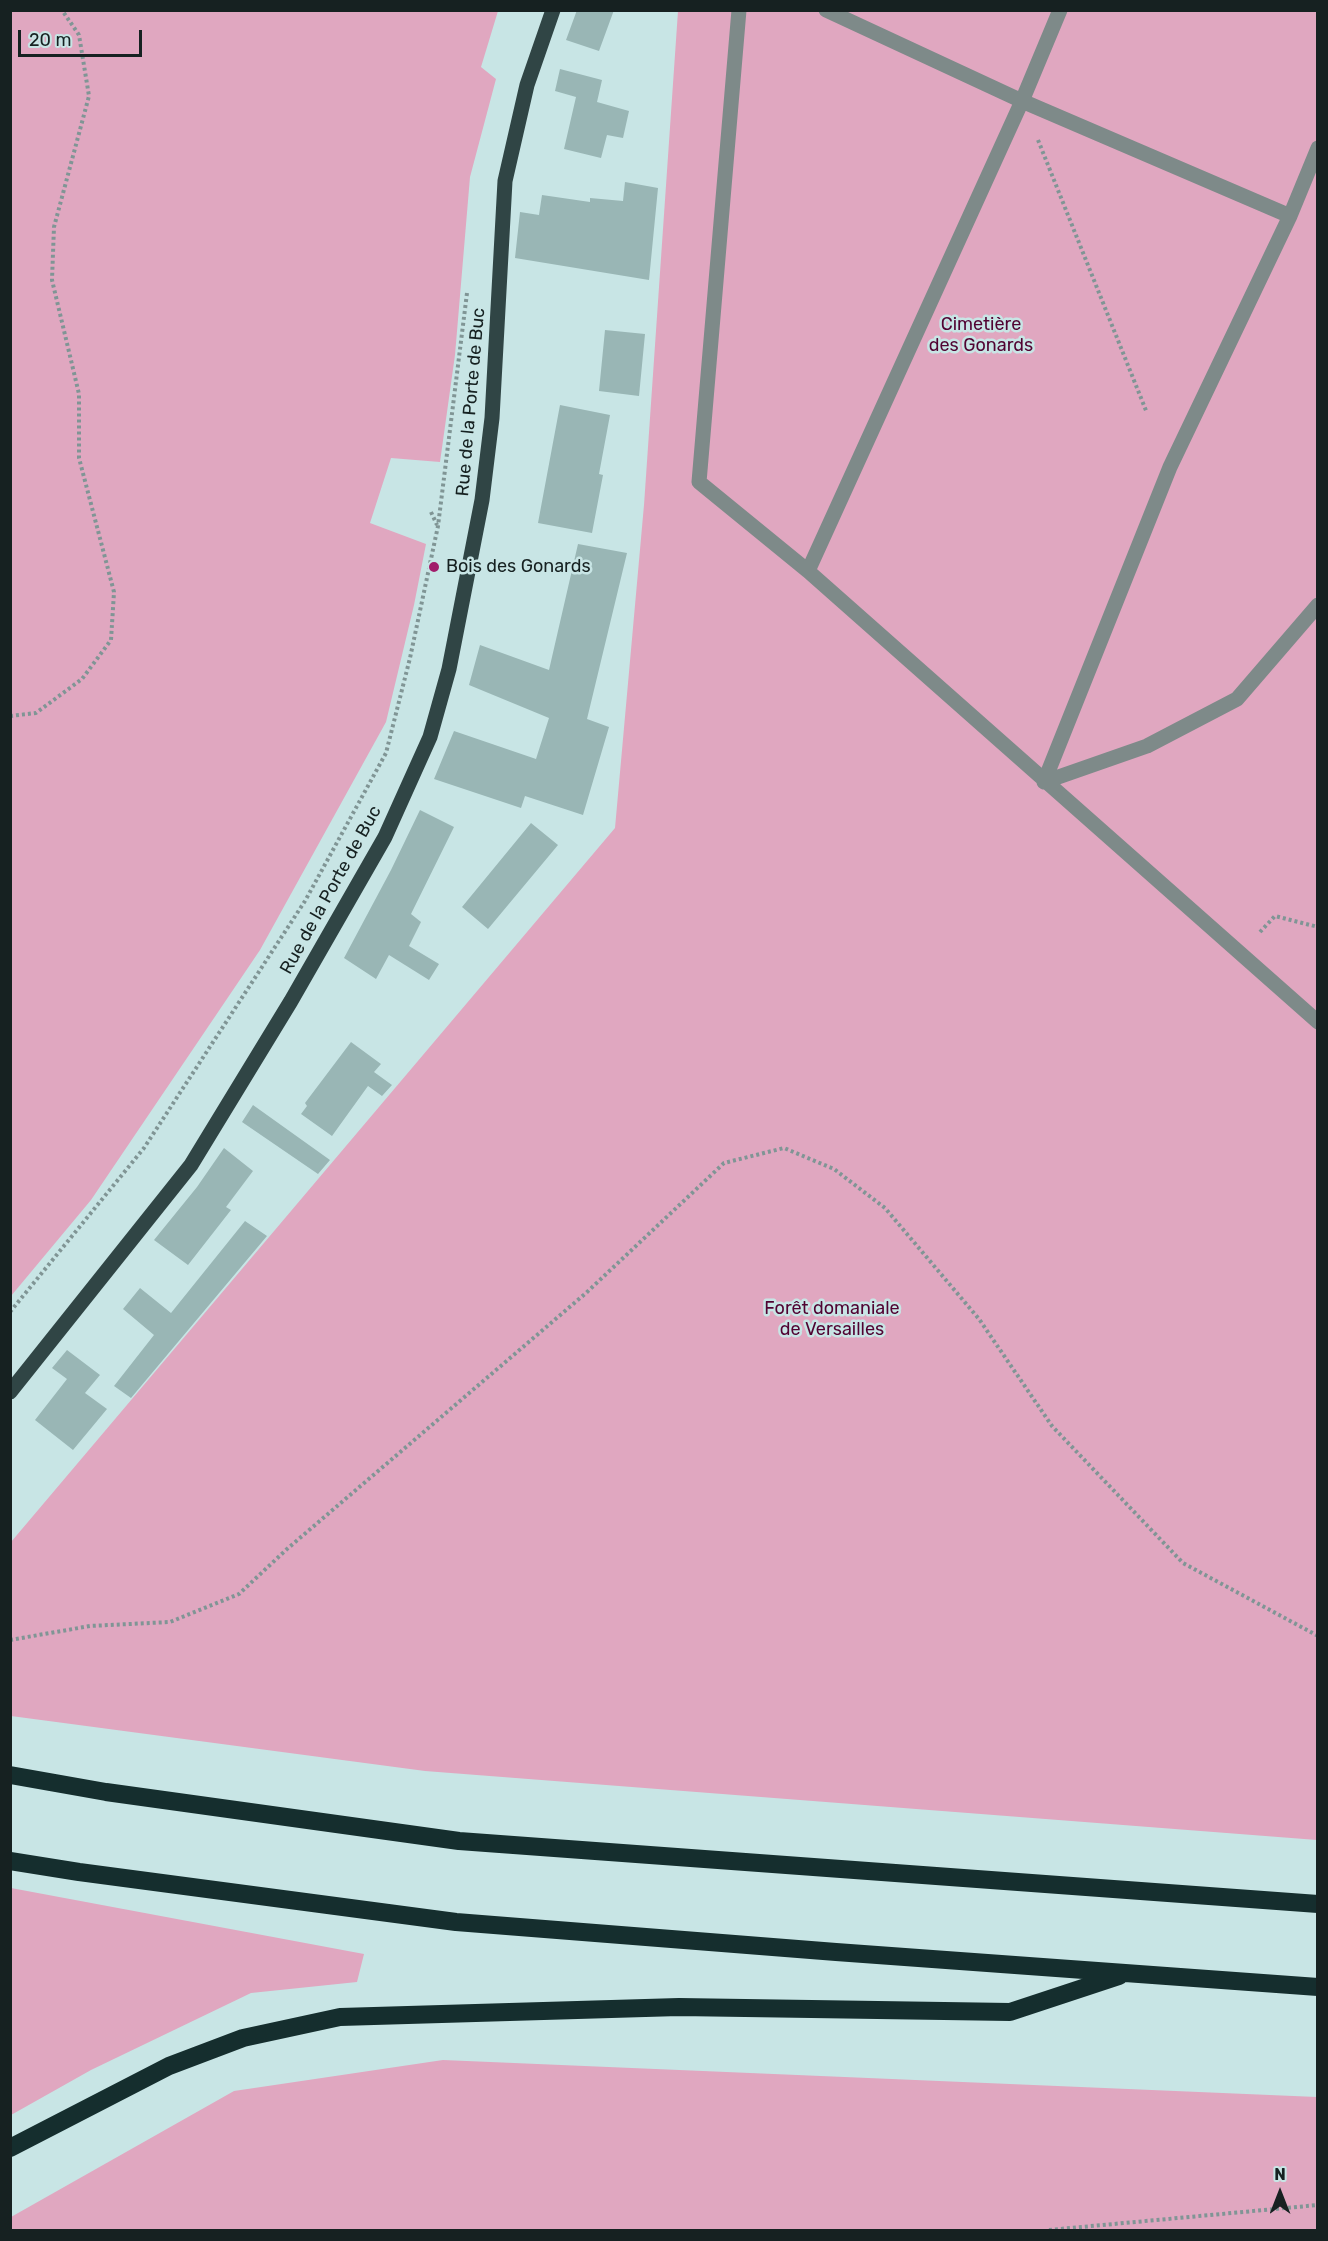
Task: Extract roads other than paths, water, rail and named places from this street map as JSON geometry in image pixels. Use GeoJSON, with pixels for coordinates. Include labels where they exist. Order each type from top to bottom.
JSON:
{"type":"FeatureCollection","features":[{"type":"Feature","properties":{"kind":"highway"},"geometry":{"type":"LineString","coordinates":[[10,1775],[106,1792],[459,1841],[1317,1904]]}},
{"type":"Feature","properties":{"kind":"highway"},"geometry":{"type":"LineString","coordinates":[[10,1861],[456,1922],[1317,1988]]}},
{"type":"Feature","properties":{"kind":"highway"},"geometry":{"type":"LineString","coordinates":[[10,2148],[169,2066],[243,2038],[340,2017],[679,2007],[1010,2012],[1126,1974]]}},
{"type":"Feature","properties":{"kind":"main road","name":"Rue de la Porte de Buc"},"geometry":{"type":"LineString","coordinates":[[10,1392],[191,1165],[291,1001],[386,837],[430,737],[449,669],[482,500],[492,418],[505,181],[527,85],[553,10]]}},
{"type":"Feature","properties":{"kind":"lane"},"geometry":{"type":"LineString","coordinates":[[739,10],[699,482],[808,571],[1317,1022]]}},
{"type":"Feature","properties":{"kind":"lane"},"geometry":{"type":"LineString","coordinates":[[826,10],[1022,101],[1290,216]]}},
{"type":"Feature","properties":{"kind":"lane"},"geometry":{"type":"LineString","coordinates":[[808,571],[1022,101],[1060,10]]}},
{"type":"Feature","properties":{"kind":"lane"},"geometry":{"type":"LineString","coordinates":[[1044,782],[1170,467],[1290,216],[1317,148]]}},
{"type":"Feature","properties":{"kind":"lane"},"geometry":{"type":"LineString","coordinates":[[1044,782],[1147,746],[1237,699],[1317,605]]}},
{"type":"Feature","properties":{"kind":"place","name":"Bois des Gonards"},"geometry":{"type":"Point","coordinates":[434,567]}},
{"type":"Feature","properties":{"kind":"park label","name":"Cimetière des Gonards"},"geometry":{"type":"Point","coordinates":[981,335]}},
{"type":"Feature","properties":{"kind":"park label","name":"Forêt domaniale de Versailles"},"geometry":{"type":"Point","coordinates":[832,1319]}}]}
